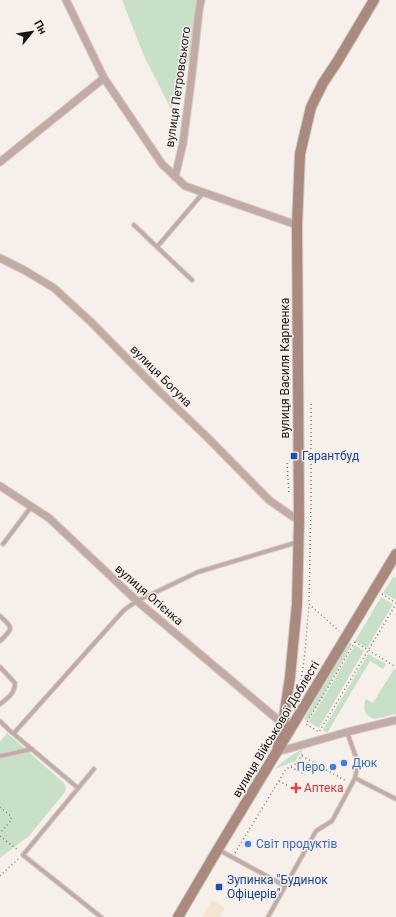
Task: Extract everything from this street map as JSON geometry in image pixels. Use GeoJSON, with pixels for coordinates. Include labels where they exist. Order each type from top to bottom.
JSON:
{"type":"FeatureCollection","features":[{"type":"Feature","properties":{"kind":"street"},"geometry":{"type":"LineString","coordinates":[[66,0],[104,78],[162,164],[175,177],[185,186],[296,225]]}},
{"type":"Feature","properties":{"kind":"street","name":"вулиця Петровського"},"geometry":{"type":"LineString","coordinates":[[175,177],[182,143],[201,0]]}},
{"type":"Feature","properties":{"kind":"street","name":"вулиця Василя Карпенка"},"geometry":{"type":"LineString","coordinates":[[277,752],[290,677],[297,604],[299,521],[296,225],[300,154],[311,107],[323,83],[374,0]]}},
{"type":"Feature","properties":{"kind":"street"},"geometry":{"type":"LineString","coordinates":[[0,162],[104,78]]}},
{"type":"Feature","properties":{"kind":"street","name":"вулиця Богуна"},"geometry":{"type":"LineString","coordinates":[[0,258],[54,288],[91,322],[269,500],[299,521]]}},
{"type":"Feature","properties":{"kind":"street","name":"вулиця Огієнка"},"geometry":{"type":"LineString","coordinates":[[0,486],[49,518],[137,601],[283,724]]}},
{"type":"Feature","properties":{"kind":"street","name":"вулиця Військової Доблесті"},"geometry":{"type":"LineString","coordinates":[[178,917],[277,752],[351,640],[396,554]]}},
{"type":"Feature","properties":{"kind":"street"},"geometry":{"type":"LineString","coordinates":[[277,752],[396,720]]}},
{"type":"Feature","properties":{"kind":"lane"},"geometry":{"type":"LineString","coordinates":[[157,246],[203,192]]}},
{"type":"Feature","properties":{"kind":"lane"},"geometry":{"type":"LineString","coordinates":[[134,226],[192,280]]}},
{"type":"Feature","properties":{"kind":"lane"},"geometry":{"type":"LineString","coordinates":[[3,544],[31,507]]}},
{"type":"Feature","properties":{"kind":"lane"},"geometry":{"type":"LineString","coordinates":[[14,733],[124,610],[137,601],[198,572],[298,541]]}},
{"type":"Feature","properties":{"kind":"lane"},"geometry":{"type":"LineString","coordinates":[[0,616],[8,624],[10,629],[10,631],[0,641]]}},
{"type":"Feature","properties":{"kind":"lane"},"geometry":{"type":"LineString","coordinates":[[0,667],[15,683],[15,689],[12,694],[0,704]]}},
{"type":"Feature","properties":{"kind":"lane"},"geometry":{"type":"LineString","coordinates":[[0,721],[78,788]]}},
{"type":"Feature","properties":{"kind":"lane"},"geometry":{"type":"LineString","coordinates":[[268,917],[316,831],[332,821],[355,778],[358,763],[347,732]]}},
{"type":"Feature","properties":{"kind":"lane"},"geometry":{"type":"LineString","coordinates":[[0,756],[32,749]]}},
{"type":"Feature","properties":{"kind":"lane"},"geometry":{"type":"LineString","coordinates":[[94,769],[23,855],[101,917]]}},
{"type":"Feature","properties":{"kind":"lane"},"geometry":{"type":"LineString","coordinates":[[355,778],[396,799]]}},
{"type":"Feature","properties":{"kind":"lane"},"geometry":{"type":"LineString","coordinates":[[218,849],[285,886]]}},
{"type":"Feature","properties":{"kind":"path"},"geometry":{"type":"LineString","coordinates":[[300,688],[309,604],[311,404]]}},
{"type":"Feature","properties":{"kind":"path"},"geometry":{"type":"LineString","coordinates":[[351,640],[306,724],[319,732],[396,603],[380,593]]}},
{"type":"Feature","properties":{"kind":"path"},"geometry":{"type":"LineString","coordinates":[[309,604],[351,640],[396,667]]}},
{"type":"Feature","properties":{"kind":"path"},"geometry":{"type":"LineString","coordinates":[[311,733],[314,729]]}},
{"type":"Feature","properties":{"kind":"path"},"geometry":{"type":"LineString","coordinates":[[232,857],[286,769],[296,764],[304,751]]}},
{"type":"Feature","properties":{"kind":"path"},"geometry":{"type":"LineString","coordinates":[[302,756],[352,784]]}},
{"type":"Feature","properties":{"kind":"path"},"geometry":{"type":"LineString","coordinates":[[291,767],[305,775]]}},
{"type":"Feature","properties":{"kind":"path"},"geometry":{"type":"LineString","coordinates":[[279,781],[294,789]]}},
{"type":"Feature","properties":{"kind":"path"},"geometry":{"type":"LineString","coordinates":[[0,806],[11,816],[11,821],[0,835],[23,855],[0,876]]}},
{"type":"Feature","properties":{"kind":"shaded area"},"geometry":{"type":"Polygon","coordinates":[[[212,900],[225,908],[220,917],[202,917],[212,900]]]}},
{"type":"Feature","properties":{"kind":"green space"},"geometry":{"type":"Polygon","coordinates":[[[122,0],[197,0],[195,42],[171,109],[144,56],[122,0]]]}},
{"type":"Feature","properties":{"kind":"green space"},"geometry":{"type":"Polygon","coordinates":[[[393,577],[396,578],[396,600],[383,593],[393,577]]]}},
{"type":"Feature","properties":{"kind":"green space"},"geometry":{"type":"Polygon","coordinates":[[[381,597],[393,604],[367,648],[355,641],[381,597]]]}},
{"type":"Feature","properties":{"kind":"green space"},"geometry":{"type":"Polygon","coordinates":[[[349,642],[352,644],[319,703],[307,721],[304,719],[349,642]]]}},
{"type":"Feature","properties":{"kind":"green space"},"geometry":{"type":"Polygon","coordinates":[[[355,645],[364,651],[319,728],[309,722],[355,645]]]}},
{"type":"Feature","properties":{"kind":"green space"},"geometry":{"type":"Polygon","coordinates":[[[368,654],[386,664],[383,669],[370,661],[327,733],[323,730],[368,654]]]}},
{"type":"Feature","properties":{"kind":"green space"},"geometry":{"type":"Polygon","coordinates":[[[394,669],[396,670],[396,714],[375,719],[372,718],[367,714],[364,708],[366,699],[373,703],[394,669]]]}},
{"type":"Feature","properties":{"kind":"green space"},"geometry":{"type":"Polygon","coordinates":[[[7,733],[64,783],[66,787],[65,792],[29,836],[0,858],[0,742],[7,733]]]}},
{"type":"Feature","properties":{"kind":"green space"},"geometry":{"type":"Polygon","coordinates":[[[303,749],[295,761],[275,769],[295,753],[303,749]]]}},
{"type":"Feature","properties":{"kind":"place","name":"Гарантбуд"},"geometry":{"type":"Point","coordinates":[294,456]}},
{"type":"Feature","properties":{"kind":"place","name":"Дюк"},"geometry":{"type":"Point","coordinates":[344,763]}},
{"type":"Feature","properties":{"kind":"place","name":"Перо"},"geometry":{"type":"Point","coordinates":[333,767]}},
{"type":"Feature","properties":{"kind":"place","name":"Аптека"},"geometry":{"type":"Point","coordinates":[296,788]}},
{"type":"Feature","properties":{"kind":"place","name":"Світ продуктів"},"geometry":{"type":"Point","coordinates":[248,844]}},
{"type":"Feature","properties":{"kind":"place","name":"Зупинка \"Будинок Офіцерів\""},"geometry":{"type":"Point","coordinates":[219,887]}}]}
